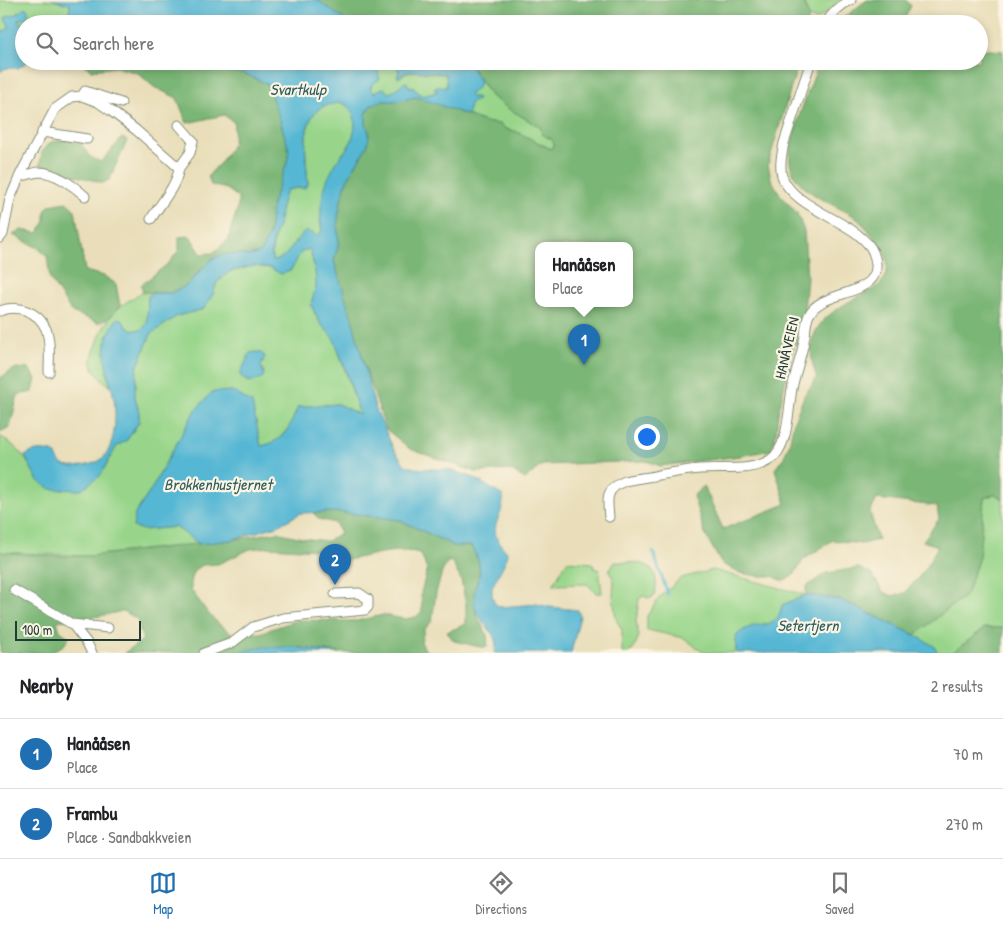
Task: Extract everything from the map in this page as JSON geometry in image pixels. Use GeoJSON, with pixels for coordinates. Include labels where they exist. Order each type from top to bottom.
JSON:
{"type":"FeatureCollection","features":[{"type":"Feature","properties":{"kind":"street"},"geometry":{"type":"LineString","coordinates":[[831,15],[851,0]]}},
{"type":"Feature","properties":{"kind":"street","name":"HANÅVEIEN"},"geometry":{"type":"LineString","coordinates":[[609,517],[607,499],[614,487],[633,479],[699,469],[752,466],[773,458],[779,451],[785,435],[792,387],[802,353],[809,314],[822,303],[860,288],[873,279],[876,270],[873,251],[868,243],[847,227],[798,198],[786,186],[782,176],[781,165],[784,143],[808,70]]}},
{"type":"Feature","properties":{"kind":"street"},"geometry":{"type":"LineString","coordinates":[[82,96],[85,91],[121,103]]}},
{"type":"Feature","properties":{"kind":"street"},"geometry":{"type":"LineString","coordinates":[[0,238],[3,234],[10,199],[19,176],[55,109],[72,97],[82,96],[98,102],[124,120],[179,168]]}},
{"type":"Feature","properties":{"kind":"street"},"geometry":{"type":"LineString","coordinates":[[151,219],[174,182],[179,168],[190,153],[193,142],[179,125]]}},
{"type":"Feature","properties":{"kind":"street"},"geometry":{"type":"LineString","coordinates":[[42,132],[86,139]]}},
{"type":"Feature","properties":{"kind":"street"},"geometry":{"type":"LineString","coordinates":[[19,176],[41,172],[47,173],[77,188],[85,196]]}},
{"type":"Feature","properties":{"kind":"street"},"geometry":{"type":"LineString","coordinates":[[0,310],[8,307],[20,307],[36,316],[46,328],[49,372]]}},
{"type":"Feature","properties":{"kind":"street"},"geometry":{"type":"LineString","coordinates":[[14,590],[72,624],[87,643],[92,653]]}},
{"type":"Feature","properties":{"kind":"street"},"geometry":{"type":"LineString","coordinates":[[204,653],[232,643],[253,627],[283,618],[351,612],[365,610],[368,607],[368,600],[364,595],[358,593],[335,594]]}},
{"type":"Feature","properties":{"kind":"street"},"geometry":{"type":"LineString","coordinates":[[72,624],[108,628]]}},
{"type":"Feature","properties":{"kind":"green space"},"geometry":{"type":"Polygon","coordinates":[[[0,0],[52,0],[70,4],[69,15],[22,15],[27,8],[5,18],[10,28],[0,33],[0,0]]]}},
{"type":"Feature","properties":{"kind":"green space"},"geometry":{"type":"Polygon","coordinates":[[[316,0],[803,0],[808,15],[338,15],[316,0]]]}},
{"type":"Feature","properties":{"kind":"green space"},"geometry":{"type":"Polygon","coordinates":[[[803,0],[843,0],[823,15],[808,15],[803,0]]]}},
{"type":"Feature","properties":{"kind":"green space"},"geometry":{"type":"Polygon","coordinates":[[[867,0],[906,0],[911,6],[906,15],[847,15],[867,0]]]}},
{"type":"Feature","properties":{"kind":"green space"},"geometry":{"type":"Polygon","coordinates":[[[988,50],[1003,51],[1003,499],[995,494],[984,498],[979,557],[966,595],[915,635],[841,600],[806,595],[806,587],[826,573],[858,568],[873,575],[882,591],[892,596],[905,593],[924,571],[938,546],[923,541],[939,519],[937,506],[877,499],[870,512],[878,540],[861,544],[833,540],[803,560],[794,575],[783,581],[773,576],[740,573],[721,563],[705,534],[693,496],[704,486],[723,529],[786,504],[775,469],[784,457],[789,445],[794,421],[805,394],[817,378],[811,351],[812,340],[816,330],[831,314],[879,285],[886,277],[887,262],[885,256],[869,232],[852,215],[806,189],[793,173],[790,163],[792,142],[816,70],[988,70],[988,50]]]}},
{"type":"Feature","properties":{"kind":"green space"},"geometry":{"type":"Polygon","coordinates":[[[127,70],[210,70],[243,73],[267,84],[289,150],[287,163],[272,204],[269,236],[260,253],[248,256],[239,254],[201,269],[186,286],[171,293],[143,292],[141,285],[170,262],[179,250],[179,237],[190,236],[201,254],[213,253],[229,239],[238,208],[238,197],[227,189],[211,185],[208,176],[221,162],[233,144],[234,122],[224,115],[187,123],[177,98],[154,87],[138,73],[127,70]]]}},
{"type":"Feature","properties":{"kind":"green space"},"geometry":{"type":"Polygon","coordinates":[[[378,70],[399,70],[397,77],[399,78],[407,73],[416,71],[446,74],[447,87],[438,87],[434,90],[437,90],[437,92],[424,96],[419,94],[414,87],[402,84],[392,92],[388,93],[383,88],[373,93],[370,90],[378,70]]]}},
{"type":"Feature","properties":{"kind":"green space"},"geometry":{"type":"Polygon","coordinates":[[[473,70],[796,70],[768,164],[771,179],[781,196],[797,213],[804,231],[807,278],[803,321],[792,353],[778,414],[776,434],[771,450],[661,466],[646,461],[542,465],[525,479],[510,470],[476,472],[410,449],[386,429],[361,355],[334,261],[339,242],[337,225],[341,199],[347,180],[368,144],[369,133],[366,114],[371,105],[382,101],[398,101],[410,97],[422,98],[485,122],[499,124],[551,149],[554,145],[552,139],[543,135],[540,127],[491,96],[473,70]]]}},
{"type":"Feature","properties":{"kind":"green space"},"geometry":{"type":"Polygon","coordinates":[[[480,81],[491,96],[540,127],[548,138],[552,139],[555,145],[551,149],[499,124],[485,122],[467,115],[471,102],[474,102],[469,95],[478,87],[480,81]]]}},
{"type":"Feature","properties":{"kind":"green space"},"geometry":{"type":"Polygon","coordinates":[[[340,102],[352,112],[355,119],[354,134],[342,154],[320,221],[322,230],[318,236],[313,234],[295,241],[286,255],[272,261],[275,234],[283,198],[287,190],[305,188],[308,184],[306,134],[309,124],[319,109],[326,105],[340,102]]]}},
{"type":"Feature","properties":{"kind":"green space"},"geometry":{"type":"Polygon","coordinates":[[[122,138],[127,140],[123,150],[110,179],[103,183],[54,170],[40,164],[42,152],[51,142],[65,140],[81,144],[90,157],[101,162],[122,138]]]}},
{"type":"Feature","properties":{"kind":"green space"},"geometry":{"type":"Polygon","coordinates":[[[66,202],[75,210],[85,271],[104,276],[116,284],[120,306],[110,317],[99,323],[72,312],[50,279],[47,256],[38,248],[13,235],[21,230],[38,233],[45,221],[45,211],[50,205],[66,202]]]}},
{"type":"Feature","properties":{"kind":"green space"},"geometry":{"type":"Polygon","coordinates":[[[310,249],[317,286],[311,305],[320,323],[334,338],[360,415],[338,404],[298,407],[290,426],[276,443],[261,446],[257,434],[256,420],[173,449],[151,490],[135,514],[144,530],[176,527],[199,544],[90,556],[0,552],[0,436],[14,446],[23,456],[38,481],[80,490],[117,446],[127,440],[139,422],[139,412],[135,397],[137,368],[151,334],[177,316],[204,309],[213,294],[217,282],[229,272],[253,266],[291,270],[301,252],[310,249]],[[246,363],[240,374],[243,379],[250,382],[264,373],[261,366],[246,363]]]}},
{"type":"Feature","properties":{"kind":"green space"},"geometry":{"type":"Polygon","coordinates":[[[143,292],[154,293],[148,296],[147,323],[142,330],[126,327],[106,371],[111,387],[94,370],[93,353],[104,326],[109,319],[120,307],[143,292]]]}},
{"type":"Feature","properties":{"kind":"green space"},"geometry":{"type":"Polygon","coordinates":[[[16,368],[29,369],[36,379],[33,392],[18,395],[10,427],[0,432],[0,378],[16,368]]]}},
{"type":"Feature","properties":{"kind":"green space"},"geometry":{"type":"Polygon","coordinates":[[[995,494],[1003,499],[1003,628],[985,628],[952,653],[938,653],[934,646],[915,635],[966,595],[979,557],[984,498],[995,494]]]}},
{"type":"Feature","properties":{"kind":"green space"},"geometry":{"type":"Polygon","coordinates":[[[338,512],[400,520],[454,546],[471,546],[479,564],[475,607],[487,635],[487,647],[454,641],[447,632],[466,624],[466,604],[461,580],[452,562],[448,561],[442,572],[436,593],[432,621],[424,630],[421,642],[427,653],[413,653],[402,650],[396,653],[339,653],[293,647],[234,653],[124,653],[143,640],[137,619],[123,611],[57,621],[60,631],[69,637],[64,645],[54,650],[53,653],[0,653],[0,552],[51,556],[90,556],[231,540],[277,532],[327,541],[341,533],[335,523],[319,519],[313,513],[338,512]],[[269,547],[250,549],[218,564],[203,565],[195,569],[191,578],[191,590],[208,613],[233,634],[260,633],[297,620],[356,621],[383,615],[405,619],[416,617],[422,611],[421,593],[427,570],[421,554],[392,551],[340,561],[334,551],[269,547]]]}},
{"type":"Feature","properties":{"kind":"green space"},"geometry":{"type":"Polygon","coordinates":[[[567,561],[592,563],[595,569],[599,569],[602,593],[596,593],[587,584],[553,585],[567,561]]]}},
{"type":"Feature","properties":{"kind":"green space"},"geometry":{"type":"Polygon","coordinates":[[[615,562],[647,566],[652,569],[656,582],[656,590],[653,597],[643,596],[639,599],[636,622],[639,636],[633,650],[628,653],[622,653],[622,630],[616,619],[613,596],[614,581],[609,570],[615,562]]]}},
{"type":"Feature","properties":{"kind":"green space"},"geometry":{"type":"Polygon","coordinates":[[[713,570],[806,595],[782,605],[780,613],[773,621],[753,626],[736,636],[737,653],[704,653],[684,638],[647,630],[647,616],[659,598],[681,578],[713,570]]]}},
{"type":"Feature","properties":{"kind":"green space"},"geometry":{"type":"Polygon","coordinates":[[[985,628],[1003,628],[1003,653],[952,653],[985,628]]]}},
{"type":"Feature","properties":{"kind":"water"},"geometry":{"type":"Polygon","coordinates":[[[52,0],[317,0],[338,15],[69,15],[70,4],[52,0]]]}},
{"type":"Feature","properties":{"kind":"water"},"geometry":{"type":"Polygon","coordinates":[[[25,8],[27,8],[29,13],[28,15],[15,15],[25,8]]]}},
{"type":"Feature","properties":{"kind":"water"},"geometry":{"type":"Polygon","coordinates":[[[15,15],[15,68],[6,68],[0,72],[0,33],[10,28],[5,18],[15,15]]]}},
{"type":"Feature","properties":{"kind":"water","name":"Brokkenhustjernet"},"geometry":{"type":"Polygon","coordinates":[[[210,70],[378,70],[380,79],[371,85],[371,91],[376,93],[384,88],[388,93],[407,82],[409,87],[414,87],[419,94],[424,96],[437,92],[434,89],[435,87],[447,87],[446,74],[412,71],[398,78],[398,70],[473,70],[480,81],[478,87],[469,95],[477,97],[478,100],[471,102],[467,115],[416,97],[398,101],[382,101],[371,105],[366,114],[369,133],[368,144],[347,180],[341,199],[337,225],[339,242],[334,261],[353,322],[375,407],[393,448],[405,465],[414,468],[451,470],[474,478],[503,496],[503,504],[495,530],[496,536],[507,552],[506,560],[492,587],[495,604],[501,607],[536,604],[578,610],[580,616],[571,653],[495,653],[496,645],[493,635],[479,617],[475,607],[474,598],[479,565],[471,546],[454,546],[400,520],[338,512],[301,513],[277,526],[231,540],[199,544],[176,527],[143,530],[133,527],[135,514],[151,490],[194,412],[212,392],[232,391],[252,403],[261,446],[276,441],[281,437],[289,427],[298,407],[338,404],[360,415],[334,339],[320,323],[311,305],[316,286],[315,270],[310,249],[301,252],[291,270],[281,274],[270,268],[253,266],[229,272],[217,282],[213,294],[204,309],[177,316],[151,334],[137,368],[135,397],[139,412],[139,422],[127,440],[117,446],[100,476],[80,490],[51,489],[38,481],[25,456],[32,452],[55,453],[62,464],[74,467],[97,462],[103,458],[111,445],[115,409],[106,364],[105,348],[108,334],[118,318],[123,320],[126,327],[142,330],[147,323],[148,296],[154,293],[171,293],[186,286],[212,259],[224,254],[248,256],[260,253],[269,236],[272,204],[287,163],[289,150],[267,84],[243,73],[210,70]],[[340,102],[322,107],[313,116],[306,134],[308,184],[305,188],[287,190],[285,194],[279,224],[275,233],[272,261],[283,257],[307,231],[318,236],[322,230],[321,209],[326,184],[337,161],[348,148],[355,128],[354,115],[351,110],[340,102]]]}},
{"type":"Feature","properties":{"kind":"water"},"geometry":{"type":"Polygon","coordinates":[[[256,352],[265,356],[261,366],[264,373],[263,377],[257,381],[251,381],[245,379],[240,374],[250,353],[256,352]]]}},
{"type":"Feature","properties":{"kind":"water","name":"Setertjern"},"geometry":{"type":"Polygon","coordinates":[[[806,595],[841,600],[915,635],[934,646],[938,653],[737,653],[736,636],[743,630],[752,626],[773,622],[780,613],[782,605],[806,595]]]}},
{"type":"Feature","properties":{"kind":"water"},"geometry":{"type":"Polygon","coordinates":[[[263,647],[293,647],[339,653],[234,653],[263,647]]]}},
{"type":"Feature","properties":{"kind":"waterway"},"geometry":{"type":"LineString","coordinates":[[653,552],[668,595]]}},
{"type":"Feature","properties":{"kind":"place","name":"Hanååsen"},"geometry":{"type":"Point","coordinates":[584,365]}},
{"type":"Feature","properties":{"kind":"place","name":"Frambu"},"geometry":{"type":"Point","coordinates":[335,585]}},
{"type":"Feature","properties":{"kind":"water label","name":"Svartkulp"},"geometry":{"type":"Point","coordinates":[298,89]}}]}
